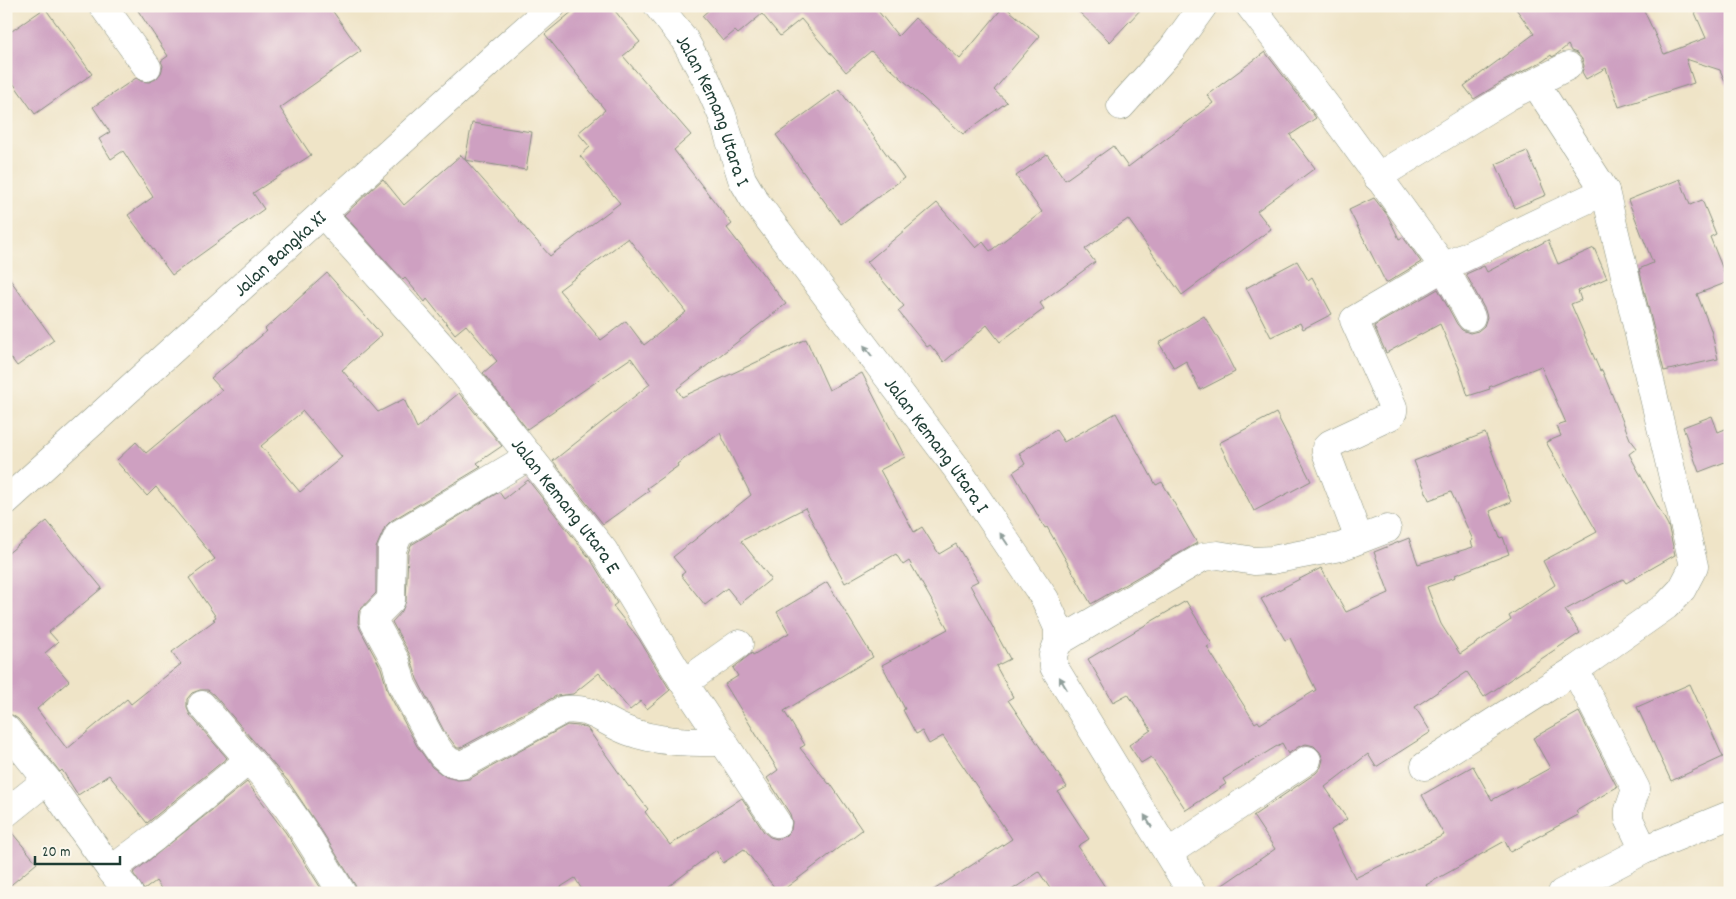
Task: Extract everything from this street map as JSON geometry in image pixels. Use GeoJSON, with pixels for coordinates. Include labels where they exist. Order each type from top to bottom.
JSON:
{"type":"FeatureCollection","features":[{"type":"Feature","properties":{"kind":"street"},"geometry":{"type":"LineString","coordinates":[[103,6],[146,67]]}},
{"type":"Feature","properties":{"kind":"street","name":"Jalan Bangka XI"},"geometry":{"type":"LineString","coordinates":[[6,501],[552,6]]}},
{"type":"Feature","properties":{"kind":"street","name":"Jalan Kemang Utara I"},"geometry":{"type":"LineString","coordinates":[[658,6],[684,39],[706,78],[722,115],[742,178],[755,201],[958,470],[1045,599],[1058,628],[1058,642],[1053,655],[1054,667],[1192,893]]}},
{"type":"Feature","properties":{"kind":"street"},"geometry":{"type":"LineString","coordinates":[[1121,106],[1172,49],[1203,6]]}},
{"type":"Feature","properties":{"kind":"street"},"geometry":{"type":"LineString","coordinates":[[1250,6],[1444,267],[1471,317]]}},
{"type":"Feature","properties":{"kind":"street"},"geometry":{"type":"LineString","coordinates":[[1377,177],[1509,96],[1568,66]]}},
{"type":"Feature","properties":{"kind":"street"},"geometry":{"type":"LineString","coordinates":[[1425,766],[1575,670],[1666,606],[1682,589],[1694,566],[1605,191],[1535,83]]}},
{"type":"Feature","properties":{"kind":"street"},"geometry":{"type":"LineString","coordinates":[[1359,539],[1326,448],[1330,444],[1390,416],[1393,412],[1393,407],[1354,320],[1444,267],[1605,191]]}},
{"type":"Feature","properties":{"kind":"street","name":"Jalan Kemang Utara E"},"geometry":{"type":"LineString","coordinates":[[323,214],[451,357],[604,551],[684,683],[777,822]]}},
{"type":"Feature","properties":{"kind":"street"},"geometry":{"type":"LineString","coordinates":[[530,456],[399,534],[392,549],[391,600],[374,617],[374,622],[396,662],[402,685],[430,739],[450,762],[462,765],[564,710],[573,708],[585,709],[628,731],[670,742],[724,742]]}},
{"type":"Feature","properties":{"kind":"street"},"geometry":{"type":"LineString","coordinates":[[1058,642],[1204,557],[1218,555],[1254,561],[1272,560],[1340,547],[1387,528]]}},
{"type":"Feature","properties":{"kind":"street"},"geometry":{"type":"LineString","coordinates":[[684,683],[739,644]]}},
{"type":"Feature","properties":{"kind":"street"},"geometry":{"type":"LineString","coordinates":[[1575,670],[1636,789],[1629,810],[1629,819],[1644,850]]}},
{"type":"Feature","properties":{"kind":"street"},"geometry":{"type":"LineString","coordinates":[[202,705],[261,773],[287,807],[342,893]]}},
{"type":"Feature","properties":{"kind":"street"},"geometry":{"type":"LineString","coordinates":[[6,730],[46,780],[129,893]]}},
{"type":"Feature","properties":{"kind":"street"},"geometry":{"type":"LineString","coordinates":[[111,870],[155,837],[249,760]]}},
{"type":"Feature","properties":{"kind":"street"},"geometry":{"type":"LineString","coordinates":[[1168,853],[1307,760]]}},
{"type":"Feature","properties":{"kind":"street"},"geometry":{"type":"LineString","coordinates":[[6,813],[46,780]]}},
{"type":"Feature","properties":{"kind":"street"},"geometry":{"type":"LineString","coordinates":[[1562,893],[1644,850],[1730,815]]}},
{"type":"Feature","properties":{"kind":"building"},"geometry":{"type":"Polygon","coordinates":[[[135,6],[329,6],[361,51],[280,108],[311,155],[253,193],[264,209],[172,275],[128,215],[153,197],[123,151],[111,159],[99,139],[110,132],[93,107],[136,78],[149,82],[156,79],[161,73],[163,66],[161,61],[168,56],[135,6]]]}},
{"type":"Feature","properties":{"kind":"building"},"geometry":{"type":"Polygon","coordinates":[[[579,6],[611,6],[640,42],[623,56],[691,135],[674,150],[732,224],[727,228],[786,304],[677,389],[682,397],[806,339],[829,390],[862,373],[905,457],[880,470],[914,532],[922,527],[939,554],[956,544],[978,581],[970,585],[1010,659],[996,666],[1013,697],[1008,700],[1067,787],[1058,792],[1089,839],[1078,846],[1109,893],[1053,893],[1039,872],[1007,893],[929,893],[1012,839],[943,736],[929,744],[922,731],[916,734],[882,665],[948,629],[909,561],[903,565],[896,554],[845,583],[805,508],[741,541],[771,579],[740,604],[727,588],[705,605],[681,575],[685,572],[673,557],[751,495],[720,433],[647,488],[649,491],[603,524],[553,461],[650,384],[631,358],[527,429],[483,373],[497,361],[466,325],[455,334],[427,299],[425,302],[405,278],[403,280],[344,215],[383,179],[404,205],[461,155],[550,256],[620,203],[580,156],[590,147],[578,133],[605,110],[545,34],[579,6]],[[628,238],[559,290],[601,340],[626,321],[644,345],[686,312],[628,238]]]}},
{"type":"Feature","properties":{"kind":"building"},"geometry":{"type":"Polygon","coordinates":[[[711,6],[874,6],[898,36],[915,18],[960,59],[1004,6],[1040,36],[994,90],[1007,102],[963,134],[871,51],[846,72],[801,19],[780,36],[762,14],[738,34],[735,31],[723,41],[702,16],[711,6]]]}},
{"type":"Feature","properties":{"kind":"building"},"geometry":{"type":"Polygon","coordinates":[[[1073,6],[1144,6],[1110,42],[1073,6]]]}},
{"type":"Feature","properties":{"kind":"building"},"geometry":{"type":"Polygon","coordinates":[[[1514,6],[1642,6],[1664,54],[1706,38],[1692,6],[1730,6],[1730,92],[1720,70],[1686,59],[1694,83],[1619,107],[1606,68],[1586,79],[1582,72],[1584,66],[1582,59],[1577,53],[1571,51],[1568,45],[1556,55],[1552,57],[1551,55],[1474,99],[1464,86],[1534,34],[1514,6]]]}},
{"type":"Feature","properties":{"kind":"building"},"geometry":{"type":"Polygon","coordinates":[[[45,8],[92,74],[35,114],[6,73],[6,35],[45,8]]]}},
{"type":"Feature","properties":{"kind":"building"},"geometry":{"type":"Polygon","coordinates":[[[1265,52],[1316,118],[1290,135],[1315,168],[1257,211],[1271,229],[1182,295],[1128,219],[1085,249],[1095,262],[1040,303],[1044,309],[1000,342],[987,325],[944,362],[930,345],[927,347],[898,311],[904,306],[867,262],[937,203],[976,248],[983,242],[990,251],[1042,212],[1016,176],[1047,154],[1065,180],[1113,146],[1128,167],[1213,103],[1207,95],[1265,52]]]}},
{"type":"Feature","properties":{"kind":"building"},"geometry":{"type":"Polygon","coordinates":[[[839,89],[904,178],[841,224],[776,135],[839,89]]]}},
{"type":"Feature","properties":{"kind":"building"},"geometry":{"type":"Polygon","coordinates":[[[472,123],[532,132],[526,170],[465,160],[472,123]]]}},
{"type":"Feature","properties":{"kind":"building"},"geometry":{"type":"Polygon","coordinates":[[[1527,151],[1546,195],[1515,208],[1496,164],[1527,151]]]}},
{"type":"Feature","properties":{"kind":"building"},"geometry":{"type":"Polygon","coordinates":[[[1680,179],[1690,205],[1702,200],[1716,234],[1710,237],[1728,282],[1697,294],[1711,330],[1718,359],[1664,371],[1639,269],[1653,263],[1628,200],[1680,179]]]}},
{"type":"Feature","properties":{"kind":"building"},"geometry":{"type":"Polygon","coordinates":[[[1374,198],[1388,216],[1399,239],[1403,237],[1421,262],[1386,283],[1349,210],[1374,198]]]}},
{"type":"Feature","properties":{"kind":"building"},"geometry":{"type":"Polygon","coordinates":[[[1548,240],[1558,264],[1594,248],[1607,278],[1578,291],[1581,300],[1571,304],[1600,371],[1602,370],[1630,439],[1637,448],[1629,454],[1668,525],[1675,555],[1626,583],[1623,579],[1565,610],[1580,633],[1484,697],[1467,672],[1415,707],[1431,732],[1376,767],[1368,754],[1325,787],[1347,819],[1331,830],[1355,878],[1444,835],[1422,795],[1473,766],[1492,800],[1550,768],[1533,738],[1579,712],[1617,787],[1576,811],[1578,815],[1510,852],[1505,841],[1426,885],[1430,893],[1211,893],[1275,849],[1253,816],[1316,773],[1321,767],[1323,759],[1320,752],[1314,746],[1306,744],[1288,754],[1282,743],[1223,779],[1226,784],[1186,810],[1151,757],[1141,763],[1129,745],[1151,730],[1128,694],[1113,702],[1088,659],[1186,601],[1212,644],[1207,647],[1255,723],[1258,721],[1260,724],[1316,690],[1290,638],[1285,640],[1261,599],[1321,568],[1346,612],[1389,593],[1374,552],[1409,538],[1418,564],[1473,547],[1471,541],[1473,540],[1451,492],[1429,500],[1414,461],[1485,433],[1511,502],[1490,511],[1500,538],[1503,537],[1509,554],[1455,575],[1456,577],[1427,587],[1441,624],[1460,654],[1511,620],[1509,616],[1555,585],[1543,561],[1597,532],[1546,442],[1561,436],[1557,426],[1566,423],[1541,366],[1489,387],[1490,389],[1468,396],[1459,368],[1440,324],[1386,353],[1374,326],[1438,289],[1462,330],[1470,333],[1478,331],[1484,326],[1487,317],[1466,274],[1484,266],[1487,272],[1548,240]]]}},
{"type":"Feature","properties":{"kind":"building"},"geometry":{"type":"Polygon","coordinates":[[[1297,261],[1308,280],[1312,277],[1332,314],[1303,329],[1300,323],[1271,337],[1246,288],[1297,261]]]}},
{"type":"Feature","properties":{"kind":"building"},"geometry":{"type":"Polygon","coordinates":[[[327,273],[382,335],[342,370],[378,412],[404,399],[417,428],[459,393],[502,446],[477,463],[481,467],[391,521],[385,527],[376,548],[376,593],[359,611],[358,622],[360,629],[381,668],[388,692],[417,746],[432,767],[446,777],[458,780],[469,779],[567,725],[579,726],[587,728],[629,787],[648,809],[645,812],[670,845],[742,798],[764,832],[770,837],[777,839],[785,836],[791,830],[790,814],[767,778],[778,770],[725,684],[738,676],[733,668],[752,653],[753,655],[789,633],[777,612],[827,582],[873,657],[784,711],[805,745],[800,748],[830,783],[862,830],[779,893],[744,849],[723,863],[716,850],[660,893],[584,893],[575,878],[551,893],[358,893],[323,833],[288,781],[208,690],[192,693],[187,699],[187,708],[190,715],[227,758],[147,823],[109,775],[78,795],[62,770],[60,772],[18,719],[6,714],[6,555],[47,521],[102,588],[49,632],[58,642],[45,653],[69,681],[37,709],[67,749],[127,699],[131,704],[181,664],[172,652],[215,620],[213,619],[216,617],[189,578],[215,559],[156,487],[147,496],[116,461],[136,442],[146,453],[222,390],[211,378],[267,331],[265,329],[327,273]],[[303,411],[261,446],[300,492],[342,457],[303,411]]]}},
{"type":"Feature","properties":{"kind":"building"},"geometry":{"type":"Polygon","coordinates":[[[6,274],[54,340],[17,366],[6,351],[6,274]]]}},
{"type":"Feature","properties":{"kind":"building"},"geometry":{"type":"Polygon","coordinates":[[[1204,316],[1235,372],[1200,390],[1186,361],[1174,368],[1159,343],[1204,316]]]}},
{"type":"Feature","properties":{"kind":"building"},"geometry":{"type":"Polygon","coordinates":[[[1116,413],[1156,485],[1162,482],[1197,543],[1091,604],[1013,472],[1025,464],[1019,453],[1056,430],[1064,442],[1116,413]]]}},
{"type":"Feature","properties":{"kind":"building"},"geometry":{"type":"Polygon","coordinates":[[[1276,413],[1311,481],[1254,511],[1219,443],[1276,413]]]}},
{"type":"Feature","properties":{"kind":"building"},"geometry":{"type":"Polygon","coordinates":[[[1712,416],[1718,432],[1730,427],[1730,460],[1699,472],[1683,427],[1712,416]]]}},
{"type":"Feature","properties":{"kind":"building"},"geometry":{"type":"Polygon","coordinates":[[[528,480],[591,560],[617,603],[613,606],[639,639],[670,690],[647,709],[641,701],[630,710],[599,673],[573,694],[556,696],[457,748],[444,731],[417,679],[410,655],[392,622],[402,611],[406,601],[408,553],[411,545],[499,492],[504,499],[528,480]]]}},
{"type":"Feature","properties":{"kind":"building"},"geometry":{"type":"Polygon","coordinates":[[[1690,684],[1723,757],[1671,781],[1637,707],[1690,684]]]}},
{"type":"Feature","properties":{"kind":"building"},"geometry":{"type":"Polygon","coordinates":[[[247,782],[286,833],[324,893],[164,893],[156,881],[144,890],[133,873],[247,782]]]}},
{"type":"Feature","properties":{"kind":"building"},"geometry":{"type":"Polygon","coordinates":[[[6,828],[37,863],[6,889],[6,828]]]}}]}
